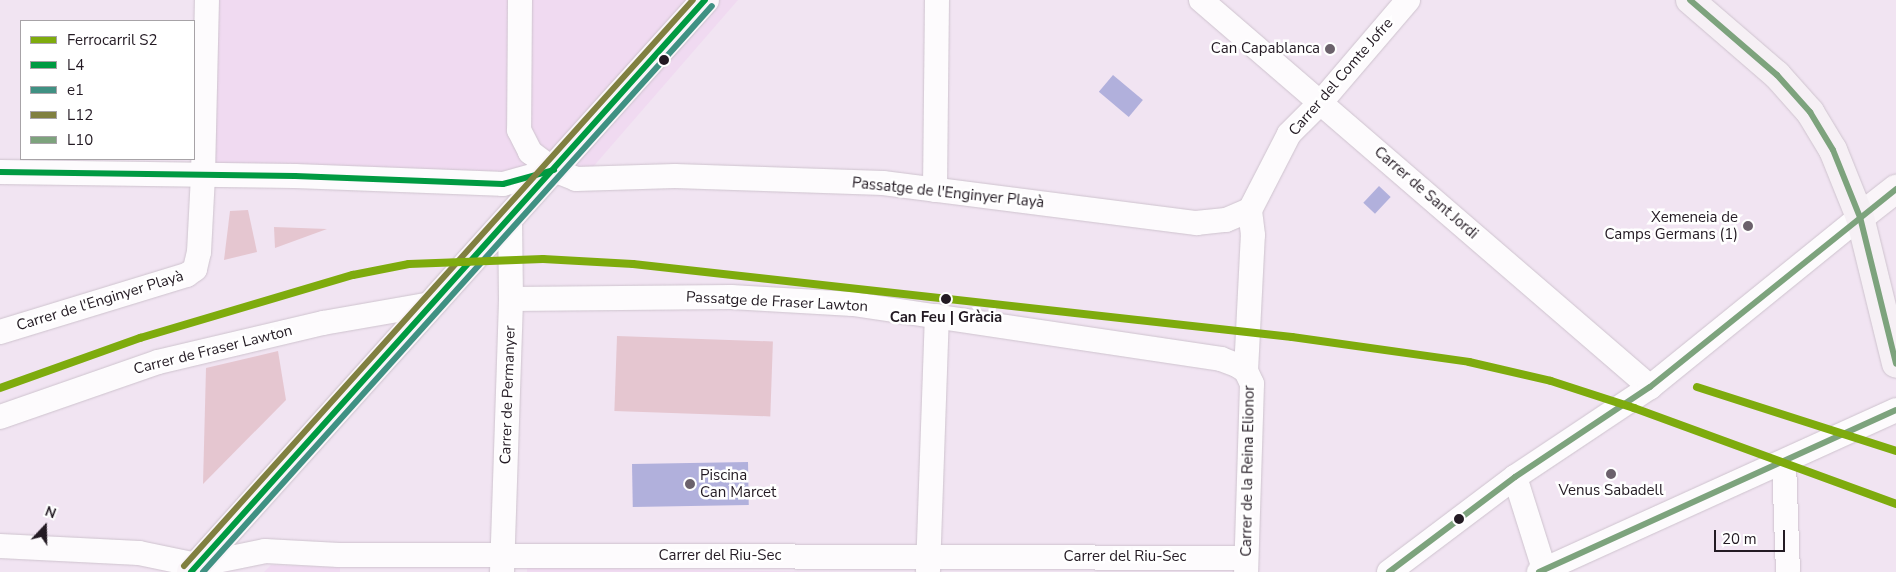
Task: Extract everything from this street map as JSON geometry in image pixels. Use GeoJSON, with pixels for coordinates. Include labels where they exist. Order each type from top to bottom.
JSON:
{"type":"FeatureCollection","features":[{"type":"Feature","properties":{"kind":"main road"},"geometry":{"type":"LineString","coordinates":[[195,570],[705,0]]}},
{"type":"Feature","properties":{"kind":"main road"},"geometry":{"type":"LineString","coordinates":[[1690,0],[1777,75],[1810,112],[1833,150],[1860,217],[1896,364]]}},
{"type":"Feature","properties":{"kind":"main road"},"geometry":{"type":"LineString","coordinates":[[1860,217],[1896,189]]}},
{"type":"Feature","properties":{"kind":"street"},"geometry":{"type":"LineString","coordinates":[[203,175],[207,0]]}},
{"type":"Feature","properties":{"kind":"street","name":"Passatge de l'Enginyer Playà"},"geometry":{"type":"LineString","coordinates":[[520,0],[519,130],[530,152],[554,170],[576,179],[675,176],[883,183],[1196,223],[1226,220],[1250,210]]}},
{"type":"Feature","properties":{"kind":"street"},"geometry":{"type":"LineString","coordinates":[[935,190],[937,0]]}},
{"type":"Feature","properties":{"kind":"street","name":"Carrer de Sant Jordi"},"geometry":{"type":"LineString","coordinates":[[1201,0],[1650,386]]}},
{"type":"Feature","properties":{"kind":"street","name":"Carrer del Comte Jofre"},"geometry":{"type":"LineString","coordinates":[[1250,210],[1289,134],[1321,102],[1408,0]]}},
{"type":"Feature","properties":{"kind":"street"},"geometry":{"type":"LineString","coordinates":[[0,172],[203,175],[503,184],[554,170]]}},
{"type":"Feature","properties":{"kind":"street","name":"Carrer de l'Enginyer Playà"},"geometry":{"type":"LineString","coordinates":[[0,332],[187,275],[197,266],[203,175]]}},
{"type":"Feature","properties":{"kind":"street","name":"Carrer de la Reina Elionor"},"geometry":{"type":"LineString","coordinates":[[1246,565],[1252,384],[1246,371],[1253,235],[1250,210]]}},
{"type":"Feature","properties":{"kind":"street"},"geometry":{"type":"LineString","coordinates":[[1389,572],[1515,477],[1650,386],[1860,217]]}},
{"type":"Feature","properties":{"kind":"street","name":"Carrer de Permanyer"},"geometry":{"type":"LineString","coordinates":[[502,564],[511,299],[510,218]]}},
{"type":"Feature","properties":{"kind":"street","name":"Passatge de Fraser Lawton"},"geometry":{"type":"LineString","coordinates":[[511,299],[731,297],[853,304],[1221,359],[1246,371]]}},
{"type":"Feature","properties":{"kind":"street","name":"Carrer de Fraser Lawton"},"geometry":{"type":"LineString","coordinates":[[0,417],[158,362],[323,323],[432,304]]}},
{"type":"Feature","properties":{"kind":"street"},"geometry":{"type":"LineString","coordinates":[[928,564],[937,316]]}},
{"type":"Feature","properties":{"kind":"street"},"geometry":{"type":"LineString","coordinates":[[1515,477],[1544,571],[1784,463],[1896,410]]}},
{"type":"Feature","properties":{"kind":"street"},"geometry":{"type":"LineString","coordinates":[[1784,463],[1788,572]]}},
{"type":"Feature","properties":{"kind":"street"},"geometry":{"type":"LineString","coordinates":[[0,546],[139,553],[195,570]]}},
{"type":"Feature","properties":{"kind":"street","name":"Carrer del Riu-Sec"},"geometry":{"type":"LineString","coordinates":[[195,570],[264,551],[502,564],[1246,565]]}},
{"type":"Feature","properties":{"kind":"shaded area"},"geometry":{"type":"Polygon","coordinates":[[[215,0],[738,0],[579,183],[215,179],[215,0]]]}},
{"type":"Feature","properties":{"kind":"shaded area"},"geometry":{"type":"Polygon","coordinates":[[[248,210],[257,252],[224,260],[230,211],[248,210]]]}},
{"type":"Feature","properties":{"kind":"shaded area"},"geometry":{"type":"Polygon","coordinates":[[[274,227],[327,229],[275,248],[274,227]]]}},
{"type":"Feature","properties":{"kind":"shaded area"},"geometry":{"type":"Polygon","coordinates":[[[617,336],[773,341],[770,416],[614,411],[617,336]]]}},
{"type":"Feature","properties":{"kind":"shaded area"},"geometry":{"type":"Polygon","coordinates":[[[278,351],[286,400],[203,484],[206,368],[278,351]]]}},
{"type":"Feature","properties":{"kind":"shaded area"},"geometry":{"type":"Polygon","coordinates":[[[271,565],[340,567],[340,572],[264,572],[271,565]]]}},
{"type":"Feature","properties":{"kind":"shaded area"},"geometry":{"type":"Polygon","coordinates":[[[527,568],[840,572],[527,572],[527,568]]]}},
{"type":"Feature","properties":{"kind":"water"},"geometry":{"type":"Polygon","coordinates":[[[1113,75],[1143,100],[1129,117],[1099,92],[1113,75]]]}},
{"type":"Feature","properties":{"kind":"water"},"geometry":{"type":"Polygon","coordinates":[[[1379,186],[1391,197],[1375,214],[1363,203],[1379,186]]]}},
{"type":"Feature","properties":{"kind":"water","name":"Piscina Can Marcet"},"geometry":{"type":"Polygon","coordinates":[[[748,462],[749,505],[633,507],[632,464],[748,462]]]}},
{"type":"Feature","properties":{"kind":"rail line","name":"S2"},"geometry":{"type":"LineString","coordinates":[[0,388],[140,338],[353,275],[409,264],[543,259],[633,264],[1292,337],[1469,362],[1551,381],[1634,408],[1896,504]]}},
{"type":"Feature","properties":{"kind":"rail line","name":"S2"},"geometry":{"type":"LineString","coordinates":[[1697,387],[1896,451]]}},
{"type":"Feature","properties":{"kind":"transit line","name":"L12"},"geometry":{"type":"LineString","coordinates":[[184,566],[693,0]]}},
{"type":"Feature","properties":{"kind":"transit line","name":"L4"},"geometry":{"type":"LineString","coordinates":[[191,572],[705,0]]}},
{"type":"Feature","properties":{"kind":"transit line","name":"L10"},"geometry":{"type":"LineString","coordinates":[[1690,0],[1777,75],[1810,112],[1833,150],[1860,217],[1896,364]]}},
{"type":"Feature","properties":{"kind":"transit line","name":"e1"},"geometry":{"type":"LineString","coordinates":[[203,572],[712,6]]}},
{"type":"Feature","properties":{"kind":"transit line","name":"L4"},"geometry":{"type":"LineString","coordinates":[[0,172],[295,176],[503,184],[554,170]]}},
{"type":"Feature","properties":{"kind":"transit line","name":"L10"},"geometry":{"type":"LineString","coordinates":[[1389,572],[1515,477],[1650,387],[1896,189]]}},
{"type":"Feature","properties":{"kind":"transit line","name":"L10"},"geometry":{"type":"LineString","coordinates":[[1539,572],[1896,410]]}},
{"type":"Feature","properties":{"kind":"place","name":"Can Capablanca"},"geometry":{"type":"Point","coordinates":[1330,49]}},
{"type":"Feature","properties":{"kind":"place","name":"Xemeneia de Camps Germans (1)"},"geometry":{"type":"Point","coordinates":[1748,226]}},
{"type":"Feature","properties":{"kind":"place","name":"Can Feu | Gràcia"},"geometry":{"type":"Point","coordinates":[946,299]}},
{"type":"Feature","properties":{"kind":"place","name":"Venus Sabadell"},"geometry":{"type":"Point","coordinates":[1611,474]}},
{"type":"Feature","properties":{"kind":"place","name":"Piscina Can Marcet"},"geometry":{"type":"Point","coordinates":[690,484]}}]}
